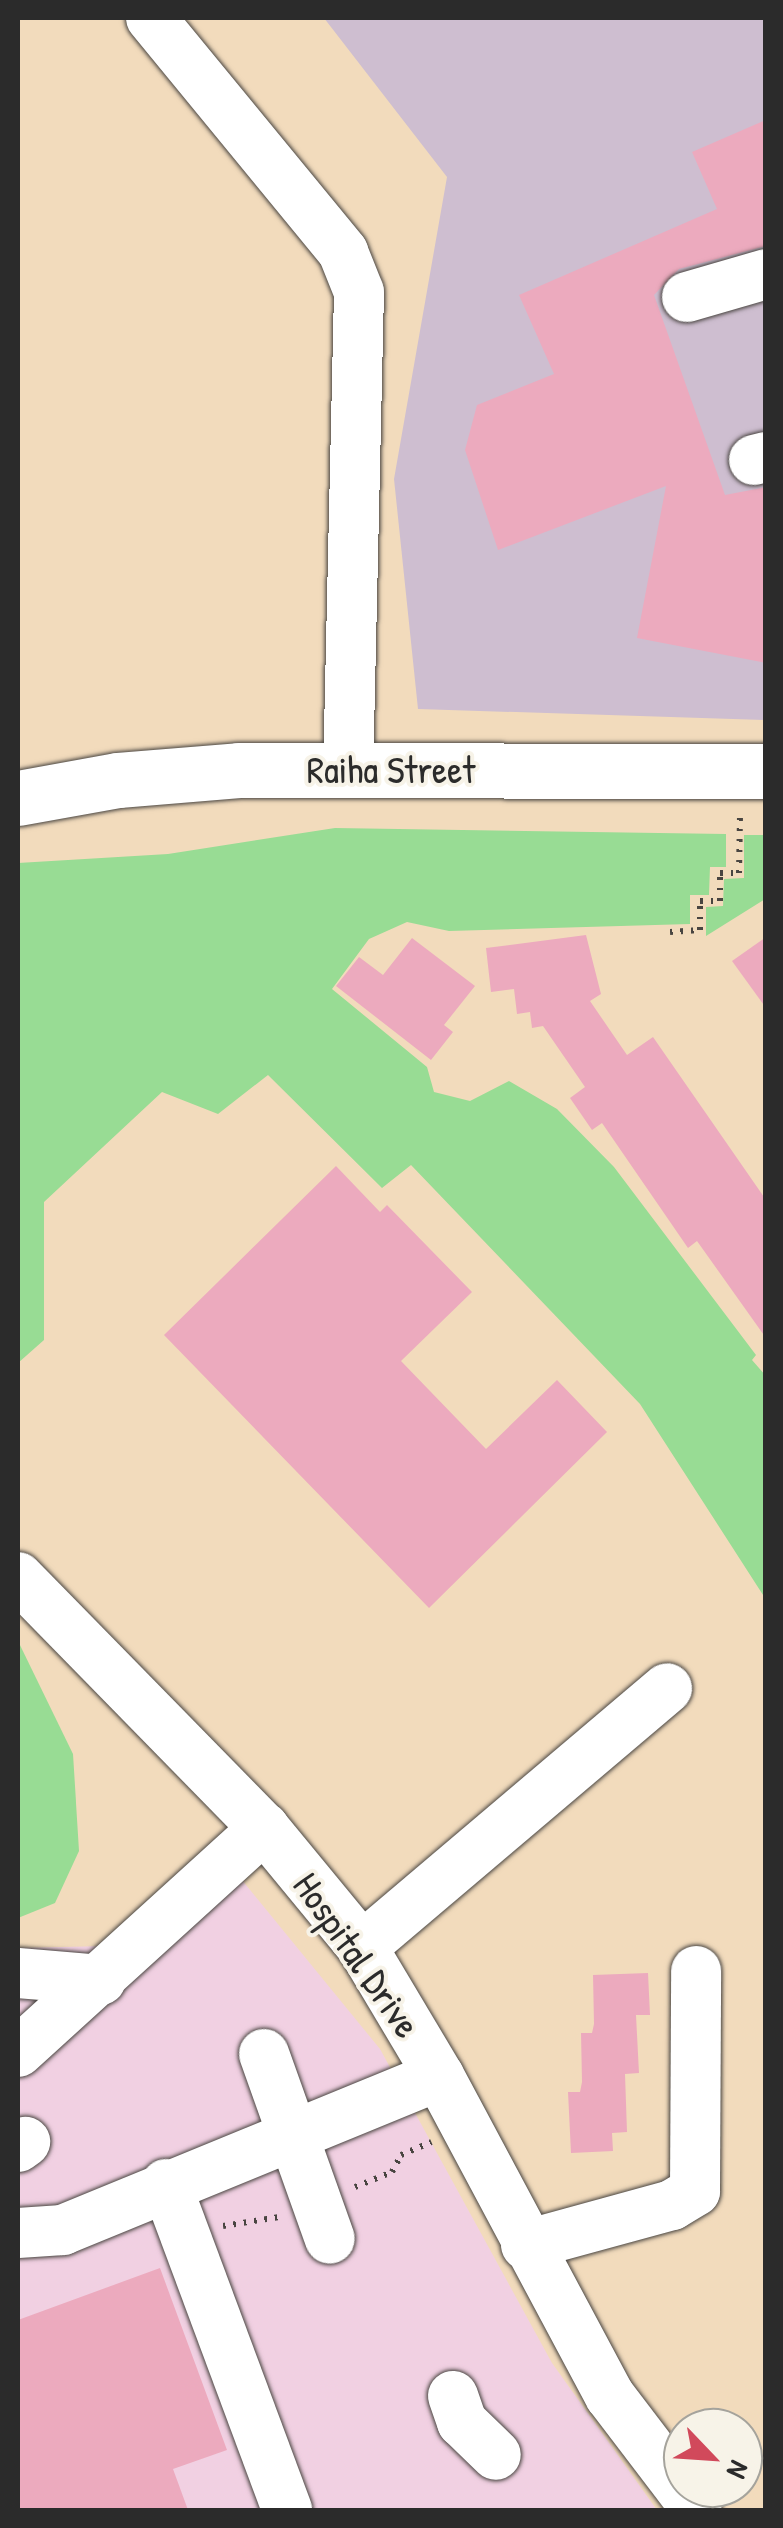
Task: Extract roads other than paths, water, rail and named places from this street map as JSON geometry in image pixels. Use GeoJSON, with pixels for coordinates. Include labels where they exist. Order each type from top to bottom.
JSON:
{"type":"FeatureCollection","features":[{"type":"Feature","properties":{"kind":"main road","name":"Raiha Street"},"geometry":{"type":"LineString","coordinates":[[18,798],[153,777],[348,769],[766,772]]}},
{"type":"Feature","properties":{"kind":"street"},"geometry":{"type":"LineString","coordinates":[[151,18],[343,252],[358,292],[348,769]]}},
{"type":"Feature","properties":{"kind":"street"},"geometry":{"type":"LineString","coordinates":[[687,298],[766,274]]}},
{"type":"Feature","properties":{"kind":"street","name":"Hospital Drive"},"geometry":{"type":"LineString","coordinates":[[18,1577],[264,1828],[362,1947],[439,2076],[526,2246],[610,2396],[697,2510]]}},
{"type":"Feature","properties":{"kind":"street"},"geometry":{"type":"LineString","coordinates":[[362,1947],[668,1688]]}},
{"type":"Feature","properties":{"kind":"street"},"geometry":{"type":"LineString","coordinates":[[18,2052],[264,1828]]}},
{"type":"Feature","properties":{"kind":"street"},"geometry":{"type":"LineString","coordinates":[[526,2246],[672,2205],[694,2191],[696,1971]]}},
{"type":"Feature","properties":{"kind":"street"},"geometry":{"type":"LineString","coordinates":[[18,1973],[101,1980]]}},
{"type":"Feature","properties":{"kind":"street"},"geometry":{"type":"LineString","coordinates":[[264,2054],[293,2131],[310,2226]]}},
{"type":"Feature","properties":{"kind":"street"},"geometry":{"type":"LineString","coordinates":[[18,2233],[63,2230],[293,2131],[439,2076]]}},
{"type":"Feature","properties":{"kind":"street"},"geometry":{"type":"LineString","coordinates":[[166,2184],[187,2242],[226,2309],[264,2413],[287,2510]]}},
{"type":"Feature","properties":{"kind":"street"},"geometry":{"type":"LineString","coordinates":[[453,2396],[462,2422],[496,2454]]}}]}
